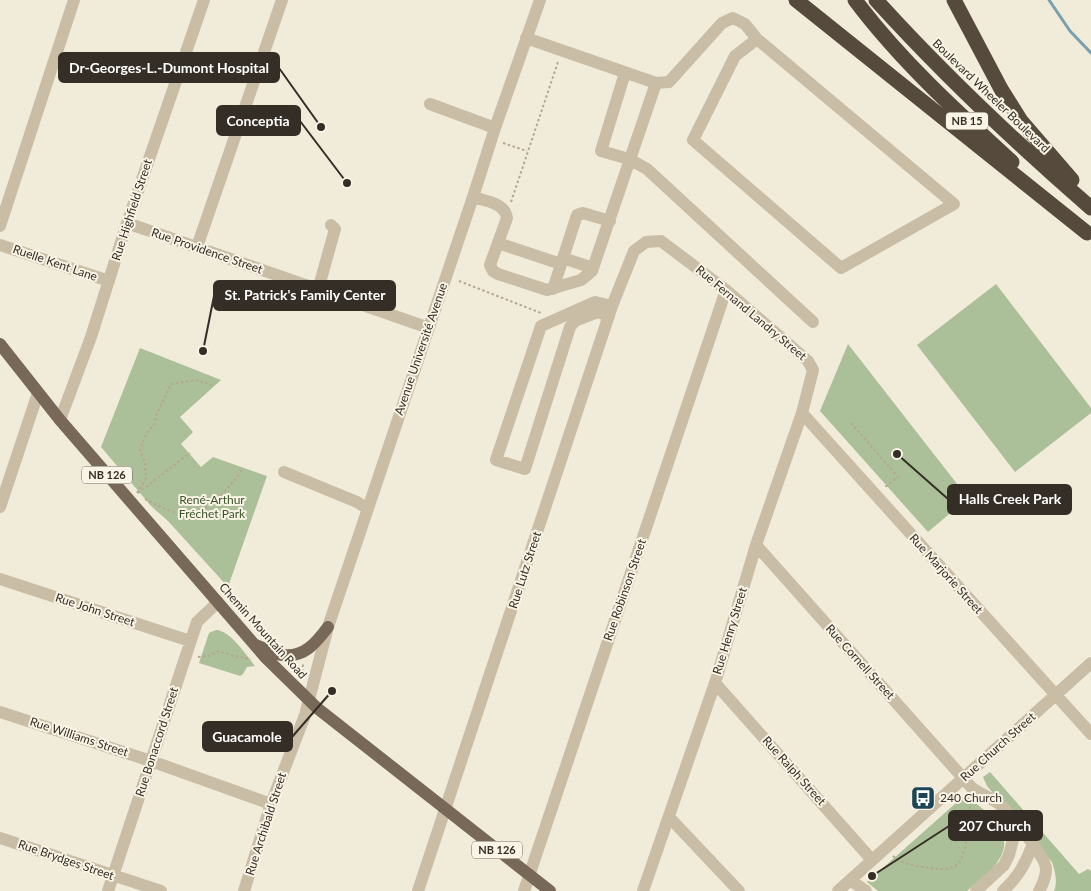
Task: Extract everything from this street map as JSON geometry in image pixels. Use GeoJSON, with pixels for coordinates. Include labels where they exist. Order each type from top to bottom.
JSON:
{"type":"FeatureCollection","features":[{"type":"Feature","properties":{"kind":"highway"},"geometry":{"type":"LineString","coordinates":[[796,0],[1089,235]]}},
{"type":"Feature","properties":{"kind":"highway","name":"NB 15"},"geometry":{"type":"LineString","coordinates":[[855,0],[874,26],[954,110],[1089,235]]}},
{"type":"Feature","properties":{"kind":"highway","name":"Boulevard Wheeler Boulevard"},"geometry":{"type":"LineString","coordinates":[[876,0],[956,84],[1024,149],[1091,208]]}},
{"type":"Feature","properties":{"kind":"highway"},"geometry":{"type":"LineString","coordinates":[[954,0],[1001,89],[1021,121],[1091,202]]}},
{"type":"Feature","properties":{"kind":"main road","name":"Chemin Mountain Road"},"geometry":{"type":"LineString","coordinates":[[0,344],[60,420],[253,643],[309,700],[550,891]]}},
{"type":"Feature","properties":{"kind":"main road"},"geometry":{"type":"LineString","coordinates":[[253,643],[282,655],[299,654],[306,652],[328,627]]}},
{"type":"Feature","properties":{"kind":"street"},"geometry":{"type":"LineString","coordinates":[[0,226],[74,0]]}},
{"type":"Feature","properties":{"kind":"street","name":"Rue Highfield Street"},"geometry":{"type":"LineString","coordinates":[[60,420],[91,337],[127,223],[204,0]]}},
{"type":"Feature","properties":{"kind":"street"},"geometry":{"type":"LineString","coordinates":[[197,247],[282,0]]}},
{"type":"Feature","properties":{"kind":"street","name":"Avenue Université Avenue"},"geometry":{"type":"LineString","coordinates":[[309,700],[328,627],[493,134],[540,0]]}},
{"type":"Feature","properties":{"kind":"street"},"geometry":{"type":"LineString","coordinates":[[526,38],[656,83],[669,82],[722,23],[733,18],[745,24],[757,39],[954,204],[841,268],[693,140],[735,56],[757,39]]}},
{"type":"Feature","properties":{"kind":"street"},"geometry":{"type":"LineString","coordinates":[[625,73],[602,151],[629,159],[647,169],[812,322]]}},
{"type":"Feature","properties":{"kind":"street"},"geometry":{"type":"LineString","coordinates":[[473,197],[503,207],[506,212],[507,218],[490,265],[492,270],[498,274],[547,290],[581,280],[592,271],[656,83]]}},
{"type":"Feature","properties":{"kind":"street"},"geometry":{"type":"LineString","coordinates":[[430,104],[493,134]]}},
{"type":"Feature","properties":{"kind":"street"},"geometry":{"type":"LineString","coordinates":[[553,289],[578,215],[583,213],[610,220]]}},
{"type":"Feature","properties":{"kind":"street","name":"Rue Providence Street"},"geometry":{"type":"LineString","coordinates":[[127,223],[429,328]]}},
{"type":"Feature","properties":{"kind":"street"},"geometry":{"type":"LineString","coordinates":[[318,290],[335,229],[331,225]]}},
{"type":"Feature","properties":{"kind":"street","name":"Rue Fernand Landry Street"},"geometry":{"type":"LineString","coordinates":[[634,251],[646,242],[661,241],[726,290],[808,361],[812,370]]}},
{"type":"Feature","properties":{"kind":"street"},"geometry":{"type":"LineString","coordinates":[[498,242],[593,268]]}},
{"type":"Feature","properties":{"kind":"street","name":"Ruelle Kent Lane"},"geometry":{"type":"LineString","coordinates":[[0,245],[109,281]]}},
{"type":"Feature","properties":{"kind":"street","name":"Rue Lutz Street"},"geometry":{"type":"LineString","coordinates":[[418,891],[611,311],[634,251]]}},
{"type":"Feature","properties":{"kind":"street","name":"Rue Robinson Street"},"geometry":{"type":"LineString","coordinates":[[524,891],[726,290]]}},
{"type":"Feature","properties":{"kind":"street"},"geometry":{"type":"LineString","coordinates":[[596,302],[611,311],[598,312],[575,321],[570,326],[525,469],[496,460],[541,326],[596,302]]}},
{"type":"Feature","properties":{"kind":"street"},"geometry":{"type":"LineString","coordinates":[[541,326],[568,334]]}},
{"type":"Feature","properties":{"kind":"street","name":"Rue Henry Street"},"geometry":{"type":"LineString","coordinates":[[643,891],[715,683],[756,545],[802,414],[812,370]]}},
{"type":"Feature","properties":{"kind":"street"},"geometry":{"type":"LineString","coordinates":[[0,507],[38,393]]}},
{"type":"Feature","properties":{"kind":"street","name":"Rue Marjorie Street"},"geometry":{"type":"LineString","coordinates":[[802,414],[1091,734]]}},
{"type":"Feature","properties":{"kind":"street"},"geometry":{"type":"LineString","coordinates":[[284,472],[357,502],[368,509]]}},
{"type":"Feature","properties":{"kind":"street","name":"Rue Cornell Street"},"geometry":{"type":"LineString","coordinates":[[756,545],[968,783],[1000,805],[1017,824],[1042,856],[1046,868],[1045,878],[1039,891]]}},
{"type":"Feature","properties":{"kind":"street","name":"Rue John Street"},"geometry":{"type":"LineString","coordinates":[[0,579],[190,641]]}},
{"type":"Feature","properties":{"kind":"street","name":"Rue Bonaccord Street"},"geometry":{"type":"LineString","coordinates":[[108,891],[196,622],[218,602]]}},
{"type":"Feature","properties":{"kind":"street","name":"Rue Church Street"},"geometry":{"type":"LineString","coordinates":[[838,891],[884,849],[968,783],[1001,745],[1091,663]]}},
{"type":"Feature","properties":{"kind":"street","name":"Rue Ralph Street"},"geometry":{"type":"LineString","coordinates":[[715,683],[872,860]]}},
{"type":"Feature","properties":{"kind":"street","name":"Rue Archibald Street"},"geometry":{"type":"LineString","coordinates":[[244,891],[271,804],[309,700]]}},
{"type":"Feature","properties":{"kind":"street","name":"Rue Williams Street"},"geometry":{"type":"LineString","coordinates":[[0,712],[151,761],[271,804]]}},
{"type":"Feature","properties":{"kind":"street"},"geometry":{"type":"LineString","coordinates":[[1001,745],[1010,755]]}},
{"type":"Feature","properties":{"kind":"street"},"geometry":{"type":"LineString","coordinates":[[669,817],[739,891]]}},
{"type":"Feature","properties":{"kind":"street"},"geometry":{"type":"LineString","coordinates":[[976,891],[1004,865],[1009,855],[1017,824]]}},
{"type":"Feature","properties":{"kind":"street","name":"Rue Brydges Street"},"geometry":{"type":"LineString","coordinates":[[0,838],[161,891]]}},
{"type":"Feature","properties":{"kind":"street"},"geometry":{"type":"LineString","coordinates":[[1003,891],[1022,869],[1032,844]]}},
{"type":"Feature","properties":{"kind":"street"},"geometry":{"type":"LineString","coordinates":[[850,880],[866,891]]}},
{"type":"Feature","properties":{"kind":"path"},"geometry":{"type":"LineString","coordinates":[[510,203],[557,63]]}},
{"type":"Feature","properties":{"kind":"path"},"geometry":{"type":"LineString","coordinates":[[493,134],[528,151]]}},
{"type":"Feature","properties":{"kind":"path"},"geometry":{"type":"LineString","coordinates":[[190,453],[136,495],[146,478],[145,463],[140,450],[146,434],[154,424],[161,402],[171,384],[196,380],[212,385]]}},
{"type":"Feature","properties":{"kind":"path"},"geometry":{"type":"LineString","coordinates":[[851,423],[898,477],[875,495]]}},
{"type":"Feature","properties":{"kind":"path"},"geometry":{"type":"LineString","coordinates":[[144,499],[170,512],[192,515],[214,501],[237,479],[242,470]]}},
{"type":"Feature","properties":{"kind":"path"},"geometry":{"type":"LineString","coordinates":[[196,656],[201,658],[218,651],[252,659]]}},
{"type":"Feature","properties":{"kind":"path"},"geometry":{"type":"LineString","coordinates":[[302,680],[303,663]]}},
{"type":"Feature","properties":{"kind":"path"},"geometry":{"type":"LineString","coordinates":[[884,849],[898,861],[922,867],[945,870],[956,866],[962,859],[965,845],[968,783]]}},
{"type":"Feature","properties":{"kind":"green space"},"geometry":{"type":"Polygon","coordinates":[[[996,284],[1091,408],[1091,413],[1015,472],[917,345],[996,284]]]}},
{"type":"Feature","properties":{"kind":"green space"},"geometry":{"type":"Polygon","coordinates":[[[848,344],[968,498],[928,532],[820,411],[848,344]]]}},
{"type":"Feature","properties":{"kind":"green space","name":"René-Arthur Fréchet Park"},"geometry":{"type":"Polygon","coordinates":[[[140,348],[221,380],[180,417],[193,432],[181,444],[201,467],[213,457],[267,476],[228,587],[168,521],[151,506],[101,447],[140,348]]]}},
{"type":"Feature","properties":{"kind":"green space"},"geometry":{"type":"Polygon","coordinates":[[[216,630],[227,634],[243,650],[255,666],[247,667],[240,676],[199,663],[209,633],[216,630]]]}},
{"type":"Feature","properties":{"kind":"green space"},"geometry":{"type":"Polygon","coordinates":[[[990,772],[1079,874],[1088,869],[1091,871],[1091,891],[1054,891],[1056,880],[1052,862],[987,786],[983,777],[990,772]]]}},
{"type":"Feature","properties":{"kind":"green space"},"geometry":{"type":"Polygon","coordinates":[[[965,795],[990,815],[1002,832],[1004,841],[1003,851],[998,861],[984,877],[967,891],[878,891],[867,882],[965,795]]]}},
{"type":"Feature","properties":{"kind":"waterway"},"geometry":{"type":"LineString","coordinates":[[1049,0],[1070,31],[1091,53]]}},
{"type":"Feature","properties":{"kind":"place","name":"Dr-Georges-L.-Dumont Hospital"},"geometry":{"type":"Point","coordinates":[321,127]}},
{"type":"Feature","properties":{"kind":"place","name":"Conceptia"},"geometry":{"type":"Point","coordinates":[347,183]}},
{"type":"Feature","properties":{"kind":"place","name":"St. Patrick's Family Center"},"geometry":{"type":"Point","coordinates":[203,351]}},
{"type":"Feature","properties":{"kind":"place","name":"Halls Creek Park"},"geometry":{"type":"Point","coordinates":[897,454]}},
{"type":"Feature","properties":{"kind":"place","name":"Guacamole"},"geometry":{"type":"Point","coordinates":[332,691]}},
{"type":"Feature","properties":{"kind":"place","name":"240 Church"},"geometry":{"type":"Point","coordinates":[923,798]}},
{"type":"Feature","properties":{"kind":"place","name":"207 Church"},"geometry":{"type":"Point","coordinates":[872,876]}}]}
